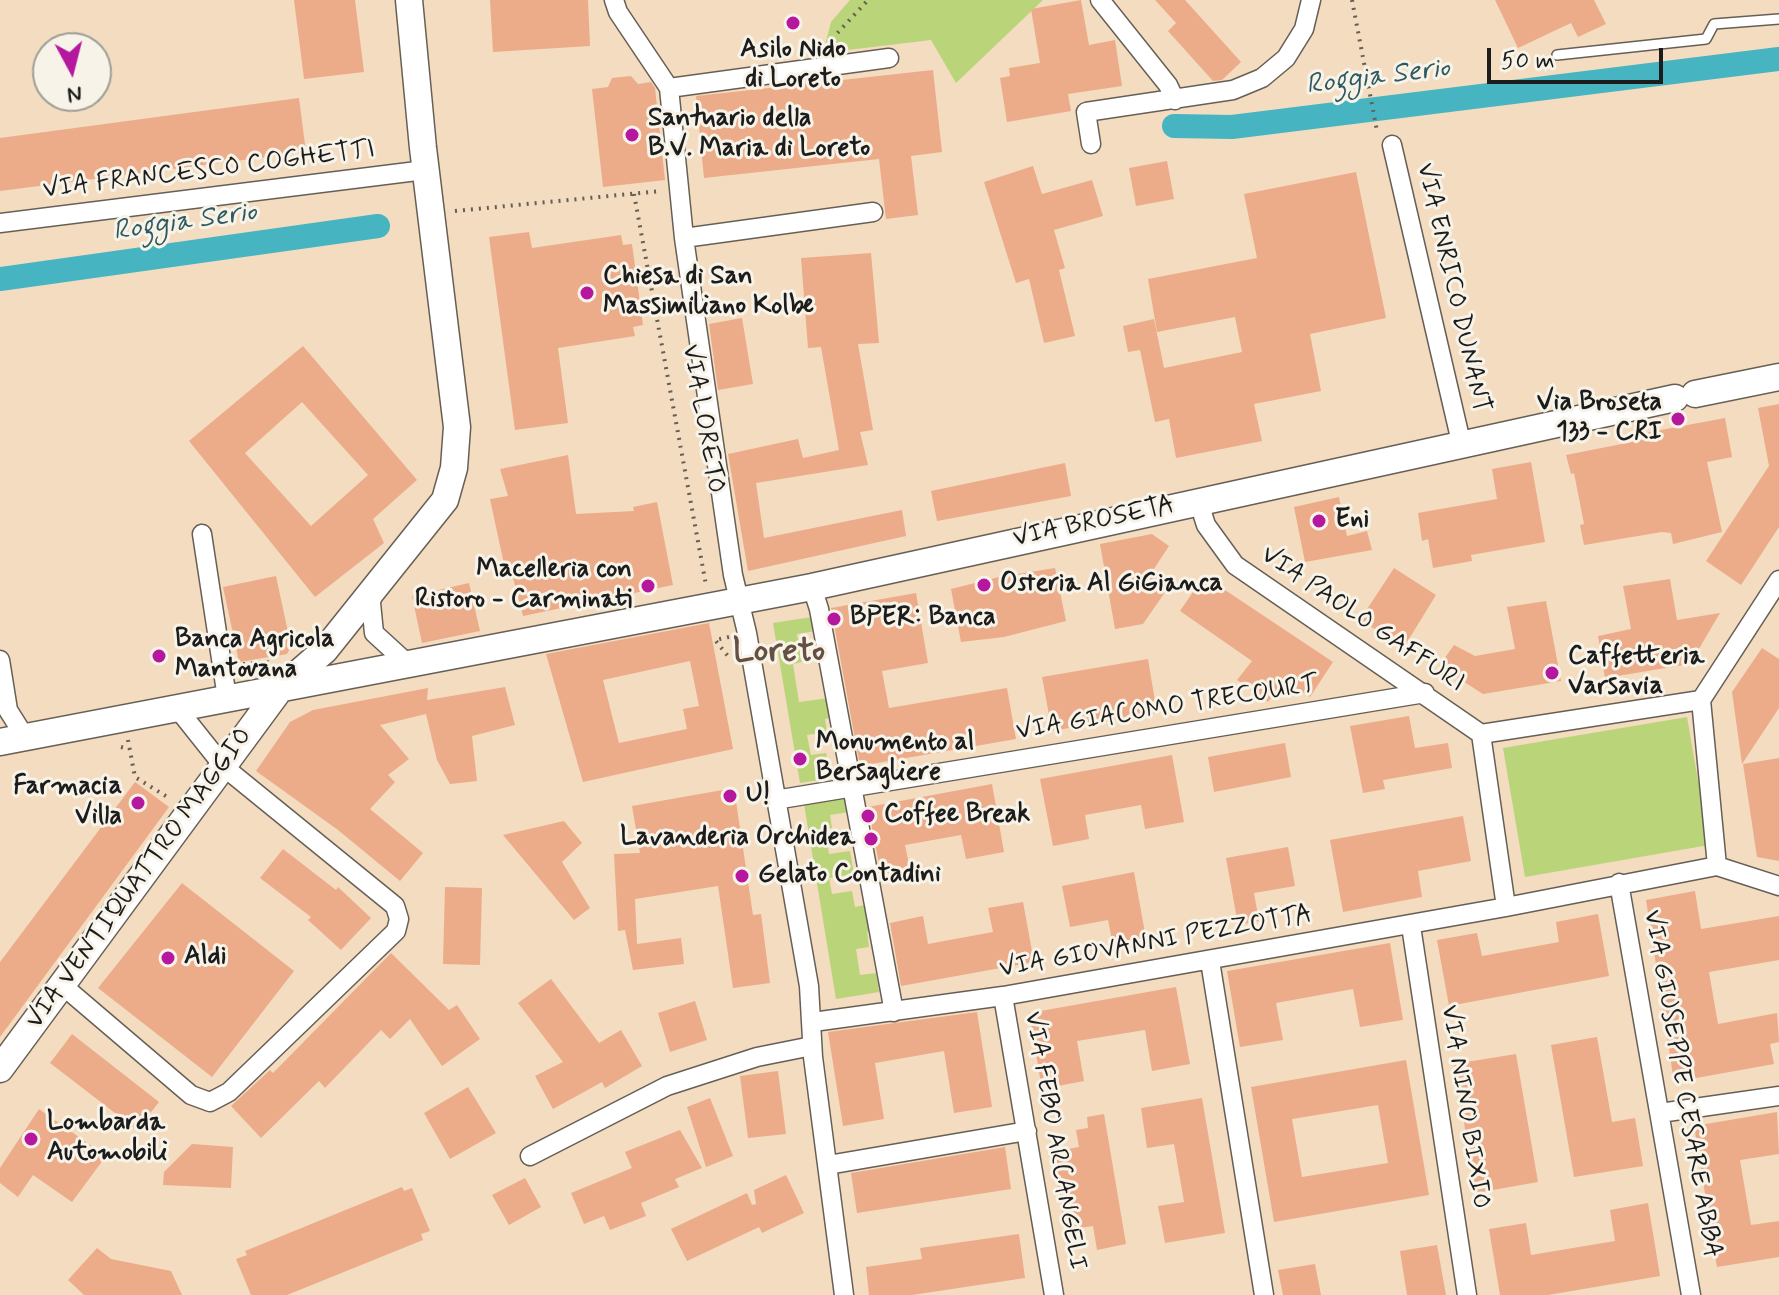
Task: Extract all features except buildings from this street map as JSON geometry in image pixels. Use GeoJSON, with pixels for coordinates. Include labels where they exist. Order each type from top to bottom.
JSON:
{"type":"FeatureCollection","features":[{"type":"Feature","properties":{"kind":"street","name":"VIA VENTIQUATTRO MAGGIO"},"geometry":{"type":"LineString","coordinates":[[0,1069],[280,689],[325,650],[445,500],[454,468],[457,427],[442,212],[425,170],[409,0]]}},
{"type":"Feature","properties":{"kind":"street","name":"VIA LORETO"},"geometry":{"type":"LineString","coordinates":[[614,0],[618,12],[669,88],[684,238],[739,601],[813,1022],[812,1046],[844,1295]]}},
{"type":"Feature","properties":{"kind":"street"},"geometry":{"type":"LineString","coordinates":[[1100,0],[1168,85],[1175,100]]}},
{"type":"Feature","properties":{"kind":"street"},"geometry":{"type":"LineString","coordinates":[[1091,144],[1086,112],[1233,90],[1262,78],[1286,58],[1304,29],[1311,0]]}},
{"type":"Feature","properties":{"kind":"street"},"geometry":{"type":"LineString","coordinates":[[669,88],[889,58]]}},
{"type":"Feature","properties":{"kind":"street","name":"VIA ENRICO DUNANT"},"geometry":{"type":"LineString","coordinates":[[1392,145],[1461,442]]}},
{"type":"Feature","properties":{"kind":"street","name":"VIA FRANCESCO COGHETTI"},"geometry":{"type":"LineString","coordinates":[[0,223],[425,170]]}},
{"type":"Feature","properties":{"kind":"street"},"geometry":{"type":"LineString","coordinates":[[684,238],[873,212]]}},
{"type":"Feature","properties":{"kind":"street","name":"VIA BROSETA"},"geometry":{"type":"LineString","coordinates":[[12,739],[812,587],[1461,442],[1779,377]]}},
{"type":"Feature","properties":{"kind":"street","name":"VIA PAOLO GAFFURI"},"geometry":{"type":"LineString","coordinates":[[1198,500],[1206,525],[1235,565],[1481,734]]}},
{"type":"Feature","properties":{"kind":"street"},"geometry":{"type":"LineString","coordinates":[[202,534],[227,698]]}},
{"type":"Feature","properties":{"kind":"street"},"geometry":{"type":"LineString","coordinates":[[1779,580],[1701,700],[1717,866],[1779,886]]}},
{"type":"Feature","properties":{"kind":"street"},"geometry":{"type":"LineString","coordinates":[[812,587],[819,609],[894,1012]]}},
{"type":"Feature","properties":{"kind":"street"},"geometry":{"type":"LineString","coordinates":[[373,592],[374,633],[409,665]]}},
{"type":"Feature","properties":{"kind":"street"},"geometry":{"type":"LineString","coordinates":[[0,660],[12,739]]}},
{"type":"Feature","properties":{"kind":"street","name":"VIA GIACOMO TRECOURT"},"geometry":{"type":"LineString","coordinates":[[775,800],[1425,693]]}},
{"type":"Feature","properties":{"kind":"street"},"geometry":{"type":"LineString","coordinates":[[1506,907],[1481,734],[1701,700]]}},
{"type":"Feature","properties":{"kind":"street"},"geometry":{"type":"LineString","coordinates":[[62,985],[191,1095],[210,1102],[229,1092],[396,931],[399,919],[395,906],[224,767],[177,708]]}},
{"type":"Feature","properties":{"kind":"street","name":"VIA GIOVANNI PEZZOTTA"},"geometry":{"type":"LineString","coordinates":[[813,1022],[1003,996],[1210,961],[1411,926],[1717,866]]}},
{"type":"Feature","properties":{"kind":"street","name":"VIA GIUSEPPE CESARE ABBA"},"geometry":{"type":"LineString","coordinates":[[1619,883],[1691,1295]]}},
{"type":"Feature","properties":{"kind":"street","name":"VIA NINO BIXIO"},"geometry":{"type":"LineString","coordinates":[[1411,926],[1467,1295]]}},
{"type":"Feature","properties":{"kind":"street"},"geometry":{"type":"LineString","coordinates":[[1210,961],[1264,1295]]}},
{"type":"Feature","properties":{"kind":"street","name":"VIA FEBO ARCANGELI"},"geometry":{"type":"LineString","coordinates":[[1003,996],[1054,1295]]}},
{"type":"Feature","properties":{"kind":"street"},"geometry":{"type":"LineString","coordinates":[[530,1156],[667,1086],[757,1057],[812,1046]]}},
{"type":"Feature","properties":{"kind":"street"},"geometry":{"type":"LineString","coordinates":[[1660,1113],[1779,1096]]}},
{"type":"Feature","properties":{"kind":"street"},"geometry":{"type":"LineString","coordinates":[[828,1165],[1027,1131]]}},
{"type":"Feature","properties":{"kind":"lane"},"geometry":{"type":"LineString","coordinates":[[1557,55],[1706,39],[1714,24],[1779,19]]}},
{"type":"Feature","properties":{"kind":"path"},"geometry":{"type":"LineString","coordinates":[[1352,0],[1375,123]]}},
{"type":"Feature","properties":{"kind":"path"},"geometry":{"type":"LineString","coordinates":[[442,212],[680,190]]}},
{"type":"Feature","properties":{"kind":"path","name":"VIA LORETO"},"geometry":{"type":"LineString","coordinates":[[634,194],[710,606]]}},
{"type":"Feature","properties":{"kind":"path"},"geometry":{"type":"LineString","coordinates":[[142,734],[127,736],[135,777],[168,799]]}},
{"type":"Feature","properties":{"kind":"path"},"geometry":{"type":"LineString","coordinates":[[121,747],[129,749]]}},
{"type":"Feature","properties":{"kind":"green space"},"geometry":{"type":"Polygon","coordinates":[[[850,0],[1043,0],[956,83],[931,40],[823,53],[831,22],[850,0]]]}},
{"type":"Feature","properties":{"kind":"green space"},"geometry":{"type":"Polygon","coordinates":[[[812,617],[815,631],[797,634],[802,662],[793,664],[799,702],[829,698],[832,717],[825,719],[827,732],[807,735],[811,755],[826,753],[831,778],[800,783],[773,623],[812,617]]]}},
{"type":"Feature","properties":{"kind":"green space"},"geometry":{"type":"Polygon","coordinates":[[[1687,717],[1709,845],[1525,877],[1503,748],[1687,717]]]}},
{"type":"Feature","properties":{"kind":"green space"},"geometry":{"type":"Polygon","coordinates":[[[847,797],[849,812],[830,815],[832,828],[825,829],[829,854],[850,851],[854,874],[829,878],[832,894],[852,891],[855,907],[870,904],[874,931],[867,932],[869,947],[856,949],[860,975],[876,973],[879,992],[836,999],[804,804],[847,797]]]}},
{"type":"Feature","properties":{"kind":"waterway","name":"Roggia Serio"},"geometry":{"type":"LineString","coordinates":[[1174,126],[1232,127],[1779,59]]}},
{"type":"Feature","properties":{"kind":"waterway","name":"Roggia Serio"},"geometry":{"type":"LineString","coordinates":[[0,279],[378,226]]}},
{"type":"Feature","properties":{"kind":"place","name":"Asilo Nido di Loreto"},"geometry":{"type":"Point","coordinates":[793,23]}},
{"type":"Feature","properties":{"kind":"place","name":"Santuario della B.V. Maria di Loreto"},"geometry":{"type":"Point","coordinates":[632,135]}},
{"type":"Feature","properties":{"kind":"place","name":"Chiesa di San Massimiliano Kolbe"},"geometry":{"type":"Point","coordinates":[587,293]}},
{"type":"Feature","properties":{"kind":"place","name":"Via Broseta 133 - CRI"},"geometry":{"type":"Point","coordinates":[1678,419]}},
{"type":"Feature","properties":{"kind":"place","name":"Eni"},"geometry":{"type":"Point","coordinates":[1319,521]}},
{"type":"Feature","properties":{"kind":"place","name":"Osteria Al GiGianca"},"geometry":{"type":"Point","coordinates":[984,585]}},
{"type":"Feature","properties":{"kind":"place","name":"Macelleria con Ristoro - Carminati"},"geometry":{"type":"Point","coordinates":[648,586]}},
{"type":"Feature","properties":{"kind":"place","name":"BPER: Banca"},"geometry":{"type":"Point","coordinates":[834,619]}},
{"type":"Feature","properties":{"kind":"place","name":"Banca Agricola Mantovana"},"geometry":{"type":"Point","coordinates":[159,656]}},
{"type":"Feature","properties":{"kind":"place","name":"Caffetteria Varsavia"},"geometry":{"type":"Point","coordinates":[1552,673]}},
{"type":"Feature","properties":{"kind":"place","name":"Monumento al Bersagliere"},"geometry":{"type":"Point","coordinates":[800,759]}},
{"type":"Feature","properties":{"kind":"place","name":"U!"},"geometry":{"type":"Point","coordinates":[730,796]}},
{"type":"Feature","properties":{"kind":"place","name":"Farmacia Villa"},"geometry":{"type":"Point","coordinates":[138,803]}},
{"type":"Feature","properties":{"kind":"place","name":"Coffee Break"},"geometry":{"type":"Point","coordinates":[868,816]}},
{"type":"Feature","properties":{"kind":"place","name":"Lavanderia Orchidea"},"geometry":{"type":"Point","coordinates":[871,839]}},
{"type":"Feature","properties":{"kind":"place","name":"Gelato Contadini"},"geometry":{"type":"Point","coordinates":[742,876]}},
{"type":"Feature","properties":{"kind":"place","name":"Aldi"},"geometry":{"type":"Point","coordinates":[168,958]}},
{"type":"Feature","properties":{"kind":"place","name":"Lombarda Automobili"},"geometry":{"type":"Point","coordinates":[31,1139]}},
{"type":"Feature","properties":{"kind":"district","name":"Loreto"},"geometry":{"type":"Point","coordinates":[779,653]}}]}
